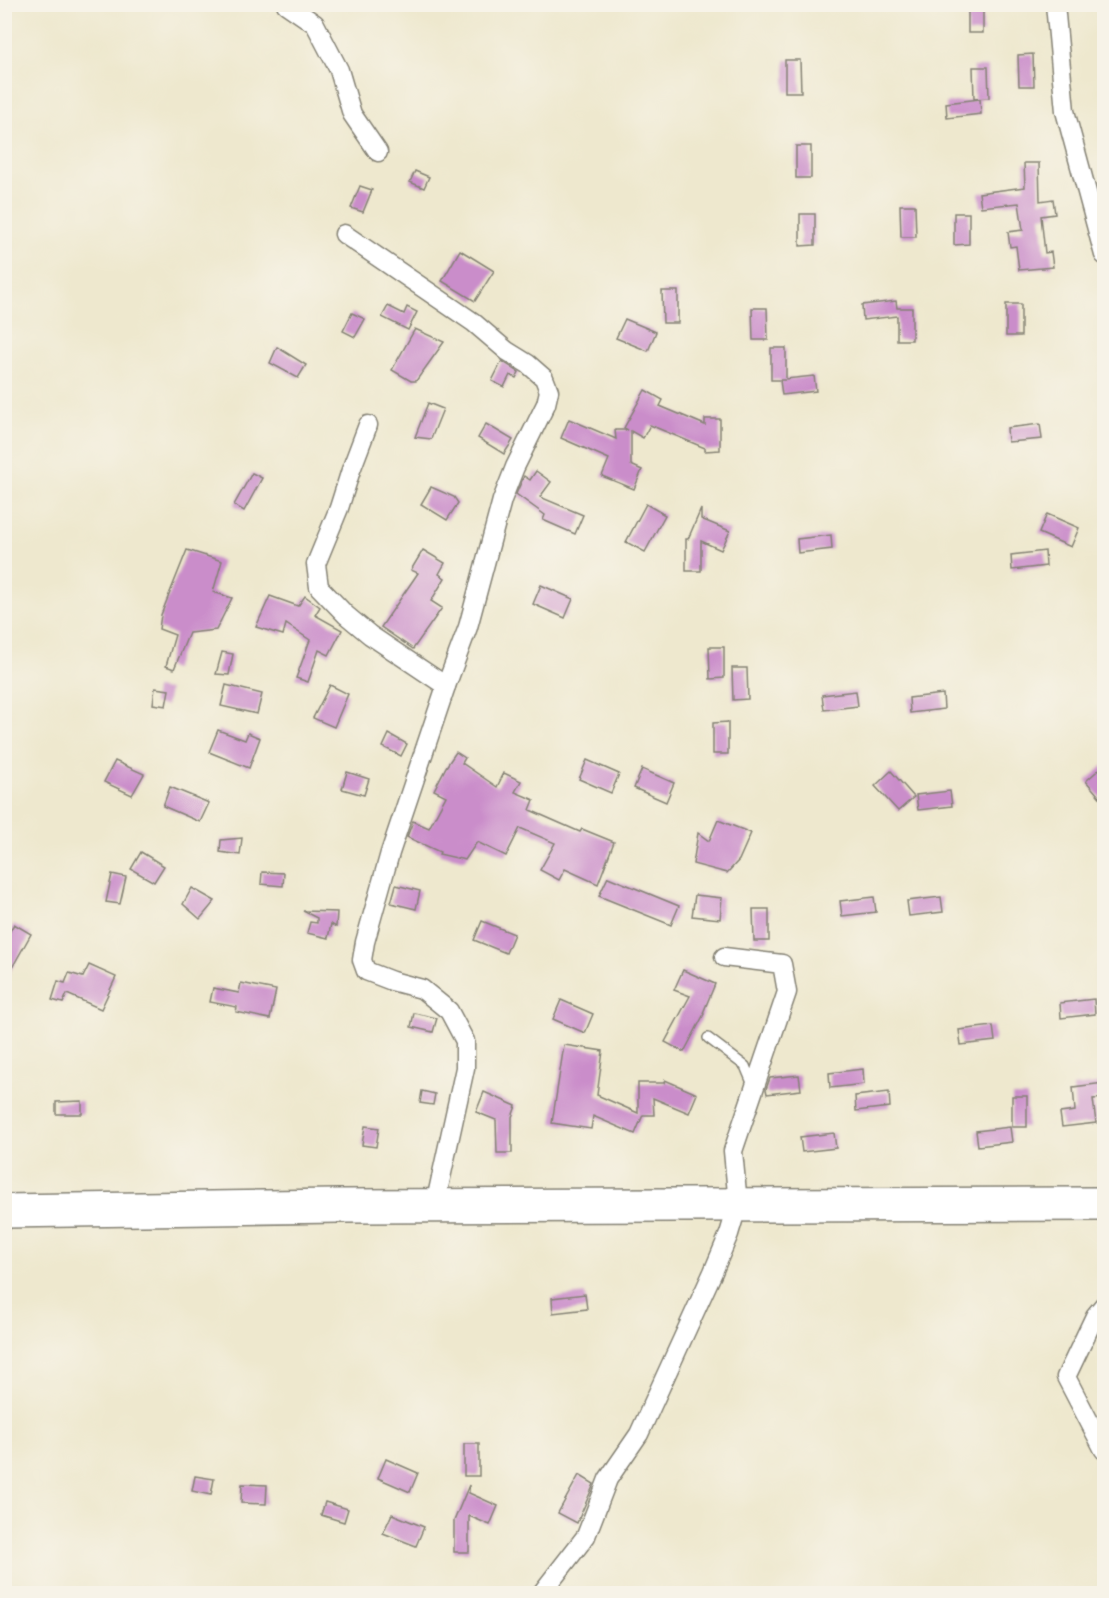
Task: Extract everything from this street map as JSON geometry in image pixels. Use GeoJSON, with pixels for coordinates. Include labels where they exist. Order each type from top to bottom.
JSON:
{"type":"FeatureCollection","features":[{"type":"Feature","properties":{"kind":"highway"},"geometry":{"type":"LineString","coordinates":[[4,1210],[435,1205],[1104,1204]]}},
{"type":"Feature","properties":{"kind":"street"},"geometry":{"type":"LineString","coordinates":[[286,4],[315,24],[339,70],[352,114],[378,152]]}},
{"type":"Feature","properties":{"kind":"street"},"geometry":{"type":"LineString","coordinates":[[1055,4],[1065,111],[1104,255]]}},
{"type":"Feature","properties":{"kind":"street"},"geometry":{"type":"LineString","coordinates":[[344,234],[473,322],[507,351],[528,364],[544,378],[549,391],[546,404],[515,467],[502,500],[468,627],[390,853],[362,960],[366,971],[422,989],[449,1011],[465,1041],[465,1068],[435,1205]]}},
{"type":"Feature","properties":{"kind":"street"},"geometry":{"type":"LineString","coordinates":[[368,425],[339,508],[316,564],[319,587],[346,615],[370,635],[446,686]]}},
{"type":"Feature","properties":{"kind":"street"},"geometry":{"type":"LineString","coordinates":[[540,1593],[586,1536],[608,1479],[639,1434],[713,1272],[729,1234],[738,1204],[733,1151],[787,992],[782,964],[724,957]]}},
{"type":"Feature","properties":{"kind":"street"},"geometry":{"type":"LineString","coordinates":[[1104,1305],[1095,1316],[1066,1377],[1104,1450]]}},
{"type":"Feature","properties":{"kind":"lane"},"geometry":{"type":"LineString","coordinates":[[708,1038],[745,1066],[754,1087]]}},
{"type":"Feature","properties":{"kind":"building"},"geometry":{"type":"Polygon","coordinates":[[[968,4],[983,4],[983,33],[968,33],[968,4]]]}},
{"type":"Feature","properties":{"kind":"building"},"geometry":{"type":"Polygon","coordinates":[[[1033,54],[1034,86],[1019,86],[1018,55],[1033,54]]]}},
{"type":"Feature","properties":{"kind":"building"},"geometry":{"type":"Polygon","coordinates":[[[785,60],[800,60],[801,92],[785,92],[785,60]]]}},
{"type":"Feature","properties":{"kind":"building"},"geometry":{"type":"Polygon","coordinates":[[[973,67],[988,67],[989,98],[974,99],[973,67]]]}},
{"type":"Feature","properties":{"kind":"building"},"geometry":{"type":"Polygon","coordinates":[[[980,99],[981,114],[947,118],[946,103],[980,99]]]}},
{"type":"Feature","properties":{"kind":"building"},"geometry":{"type":"Polygon","coordinates":[[[796,146],[811,146],[811,178],[796,178],[796,146]]]}},
{"type":"Feature","properties":{"kind":"building"},"geometry":{"type":"Polygon","coordinates":[[[1024,163],[1039,163],[1040,201],[1053,199],[1055,214],[1041,216],[1045,253],[1051,252],[1053,267],[1019,270],[1016,246],[1010,247],[1008,232],[1023,230],[1019,203],[981,207],[979,193],[1025,187],[1024,163]]]}},
{"type":"Feature","properties":{"kind":"building"},"geometry":{"type":"Polygon","coordinates":[[[415,171],[429,177],[424,188],[410,182],[415,171]]]}},
{"type":"Feature","properties":{"kind":"building"},"geometry":{"type":"Polygon","coordinates":[[[360,186],[372,190],[363,212],[351,208],[360,186]]]}},
{"type":"Feature","properties":{"kind":"building"},"geometry":{"type":"Polygon","coordinates":[[[900,205],[915,205],[916,237],[901,237],[900,205]]]}},
{"type":"Feature","properties":{"kind":"building"},"geometry":{"type":"Polygon","coordinates":[[[954,213],[969,213],[969,244],[954,245],[954,213]]]}},
{"type":"Feature","properties":{"kind":"building"},"geometry":{"type":"Polygon","coordinates":[[[800,214],[815,214],[815,245],[800,246],[800,214]]]}},
{"type":"Feature","properties":{"kind":"building"},"geometry":{"type":"Polygon","coordinates":[[[460,250],[494,271],[475,301],[442,281],[460,250]]]}},
{"type":"Feature","properties":{"kind":"building"},"geometry":{"type":"Polygon","coordinates":[[[662,291],[678,291],[678,323],[663,323],[662,291]]]}},
{"type":"Feature","properties":{"kind":"building"},"geometry":{"type":"Polygon","coordinates":[[[896,301],[897,308],[912,308],[912,340],[897,340],[897,316],[863,320],[862,305],[896,301]]]}},
{"type":"Feature","properties":{"kind":"building"},"geometry":{"type":"Polygon","coordinates":[[[1006,304],[1021,304],[1021,336],[1006,336],[1006,304]]]}},
{"type":"Feature","properties":{"kind":"building"},"geometry":{"type":"Polygon","coordinates":[[[388,306],[404,314],[407,307],[417,312],[408,330],[382,317],[388,306]]]}},
{"type":"Feature","properties":{"kind":"building"},"geometry":{"type":"Polygon","coordinates":[[[752,308],[767,308],[768,340],[753,340],[752,308]]]}},
{"type":"Feature","properties":{"kind":"building"},"geometry":{"type":"Polygon","coordinates":[[[352,313],[365,319],[355,337],[343,331],[352,313]]]}},
{"type":"Feature","properties":{"kind":"building"},"geometry":{"type":"Polygon","coordinates":[[[625,319],[656,332],[648,351],[616,338],[625,319]]]}},
{"type":"Feature","properties":{"kind":"building"},"geometry":{"type":"Polygon","coordinates":[[[415,329],[444,342],[416,381],[411,381],[392,370],[415,329]]]}},
{"type":"Feature","properties":{"kind":"building"},"geometry":{"type":"Polygon","coordinates":[[[277,347],[306,365],[298,378],[270,363],[277,347]]]}},
{"type":"Feature","properties":{"kind":"building"},"geometry":{"type":"Polygon","coordinates":[[[771,348],[786,348],[786,379],[814,376],[816,391],[782,395],[780,380],[771,380],[771,348]]]}},
{"type":"Feature","properties":{"kind":"building"},"geometry":{"type":"Polygon","coordinates":[[[502,361],[519,372],[516,378],[510,375],[504,387],[492,381],[502,361]]]}},
{"type":"Feature","properties":{"kind":"building"},"geometry":{"type":"Polygon","coordinates":[[[645,390],[663,400],[660,406],[705,425],[705,419],[720,419],[720,450],[705,451],[705,448],[650,425],[643,438],[631,431],[631,465],[642,470],[634,489],[602,476],[609,459],[561,438],[569,419],[616,439],[615,430],[628,430],[624,428],[645,390]]]}},
{"type":"Feature","properties":{"kind":"building"},"geometry":{"type":"Polygon","coordinates":[[[428,403],[443,409],[431,439],[415,437],[428,403]]]}},
{"type":"Feature","properties":{"kind":"building"},"geometry":{"type":"Polygon","coordinates":[[[486,424],[513,440],[504,454],[478,438],[486,424]]]}},
{"type":"Feature","properties":{"kind":"building"},"geometry":{"type":"Polygon","coordinates":[[[1040,424],[1042,439],[1008,442],[1007,428],[1040,424]]]}},
{"type":"Feature","properties":{"kind":"building"},"geometry":{"type":"Polygon","coordinates":[[[536,471],[551,482],[540,497],[583,515],[575,534],[543,520],[545,515],[516,494],[524,476],[530,480],[536,471]]]}},
{"type":"Feature","properties":{"kind":"building"},"geometry":{"type":"Polygon","coordinates":[[[252,473],[262,478],[244,511],[234,505],[252,473]]]}},
{"type":"Feature","properties":{"kind":"building"},"geometry":{"type":"Polygon","coordinates":[[[431,487],[454,497],[458,503],[447,520],[421,504],[431,487]]]}},
{"type":"Feature","properties":{"kind":"building"},"geometry":{"type":"Polygon","coordinates":[[[646,504],[665,515],[645,552],[626,542],[646,504]]]}},
{"type":"Feature","properties":{"kind":"building"},"geometry":{"type":"Polygon","coordinates":[[[701,509],[701,519],[730,531],[721,550],[701,541],[701,571],[686,571],[686,539],[701,509]]]}},
{"type":"Feature","properties":{"kind":"building"},"geometry":{"type":"Polygon","coordinates":[[[1047,514],[1079,528],[1071,547],[1039,533],[1047,514]]]}},
{"type":"Feature","properties":{"kind":"building"},"geometry":{"type":"Polygon","coordinates":[[[831,535],[832,549],[798,553],[797,539],[831,535]]]}},
{"type":"Feature","properties":{"kind":"building"},"geometry":{"type":"Polygon","coordinates":[[[187,550],[222,561],[213,592],[232,598],[216,630],[189,633],[174,669],[166,666],[175,635],[159,629],[161,615],[187,550]]]}},
{"type":"Feature","properties":{"kind":"building"},"geometry":{"type":"Polygon","coordinates":[[[423,550],[445,563],[439,574],[445,578],[431,601],[442,608],[413,649],[381,627],[418,573],[411,570],[423,550]]]}},
{"type":"Feature","properties":{"kind":"building"},"geometry":{"type":"Polygon","coordinates":[[[1045,551],[1046,566],[1012,570],[1011,555],[1045,551]]]}},
{"type":"Feature","properties":{"kind":"building"},"geometry":{"type":"Polygon","coordinates":[[[541,585],[573,599],[565,618],[533,604],[541,585]]]}},
{"type":"Feature","properties":{"kind":"building"},"geometry":{"type":"Polygon","coordinates":[[[270,596],[298,606],[305,596],[320,607],[315,615],[342,630],[329,655],[319,650],[308,682],[296,678],[310,640],[286,624],[283,635],[256,627],[270,596]]]}},
{"type":"Feature","properties":{"kind":"building"},"geometry":{"type":"Polygon","coordinates":[[[709,647],[724,647],[724,678],[710,679],[709,647]]]}},
{"type":"Feature","properties":{"kind":"building"},"geometry":{"type":"Polygon","coordinates":[[[222,652],[233,654],[229,675],[216,674],[222,652]]]}},
{"type":"Feature","properties":{"kind":"building"},"geometry":{"type":"Polygon","coordinates":[[[732,668],[747,668],[748,699],[733,700],[732,668]]]}},
{"type":"Feature","properties":{"kind":"building"},"geometry":{"type":"Polygon","coordinates":[[[226,685],[262,694],[257,714],[221,706],[226,685]]]}},
{"type":"Feature","properties":{"kind":"building"},"geometry":{"type":"Polygon","coordinates":[[[330,685],[348,694],[334,727],[313,718],[330,685]]]}},
{"type":"Feature","properties":{"kind":"building"},"geometry":{"type":"Polygon","coordinates":[[[155,688],[169,690],[166,706],[153,704],[155,688]]]}},
{"type":"Feature","properties":{"kind":"building"},"geometry":{"type":"Polygon","coordinates":[[[856,691],[858,706],[824,710],[822,695],[856,691]]]}},
{"type":"Feature","properties":{"kind":"building"},"geometry":{"type":"Polygon","coordinates":[[[943,694],[944,709],[910,713],[909,698],[943,694]]]}},
{"type":"Feature","properties":{"kind":"building"},"geometry":{"type":"Polygon","coordinates":[[[728,722],[728,754],[713,754],[713,723],[728,722]]]}},
{"type":"Feature","properties":{"kind":"building"},"geometry":{"type":"Polygon","coordinates":[[[218,730],[245,740],[248,733],[260,738],[249,768],[209,752],[218,730]]]}},
{"type":"Feature","properties":{"kind":"building"},"geometry":{"type":"Polygon","coordinates":[[[389,734],[407,744],[401,756],[383,747],[389,734]]]}},
{"type":"Feature","properties":{"kind":"building"},"geometry":{"type":"Polygon","coordinates":[[[456,752],[465,758],[462,763],[497,787],[504,773],[521,781],[515,792],[534,800],[530,810],[580,832],[582,829],[614,842],[598,884],[565,869],[559,880],[540,870],[555,843],[520,828],[506,856],[477,842],[465,860],[439,854],[440,852],[407,837],[413,821],[429,828],[446,796],[434,790],[456,752]]]}},
{"type":"Feature","properties":{"kind":"building"},"geometry":{"type":"Polygon","coordinates":[[[587,760],[619,774],[611,793],[579,779],[587,760]]]}},
{"type":"Feature","properties":{"kind":"building"},"geometry":{"type":"Polygon","coordinates":[[[115,761],[144,774],[132,795],[104,782],[115,761]]]}},
{"type":"Feature","properties":{"kind":"building"},"geometry":{"type":"Polygon","coordinates":[[[1104,765],[1104,802],[1086,781],[1104,765]]]}},
{"type":"Feature","properties":{"kind":"building"},"geometry":{"type":"Polygon","coordinates":[[[642,769],[674,783],[666,802],[634,788],[642,769]]]}},
{"type":"Feature","properties":{"kind":"building"},"geometry":{"type":"Polygon","coordinates":[[[891,771],[914,797],[898,811],[875,786],[891,771]]]}},
{"type":"Feature","properties":{"kind":"building"},"geometry":{"type":"Polygon","coordinates":[[[347,772],[369,779],[364,795],[342,789],[347,772]]]}},
{"type":"Feature","properties":{"kind":"building"},"geometry":{"type":"Polygon","coordinates":[[[170,787],[209,803],[200,822],[163,806],[170,787]]]}},
{"type":"Feature","properties":{"kind":"building"},"geometry":{"type":"Polygon","coordinates":[[[950,791],[952,806],[918,810],[916,795],[950,791]]]}},
{"type":"Feature","properties":{"kind":"building"},"geometry":{"type":"Polygon","coordinates":[[[718,820],[751,833],[739,860],[727,873],[693,864],[698,833],[709,841],[718,820]]]}},
{"type":"Feature","properties":{"kind":"building"},"geometry":{"type":"Polygon","coordinates":[[[242,838],[240,855],[220,852],[221,840],[242,838]]]}},
{"type":"Feature","properties":{"kind":"building"},"geometry":{"type":"Polygon","coordinates":[[[141,852],[164,866],[154,882],[131,869],[141,852]]]}},
{"type":"Feature","properties":{"kind":"building"},"geometry":{"type":"Polygon","coordinates":[[[262,872],[284,873],[283,886],[261,884],[262,872]]]}},
{"type":"Feature","properties":{"kind":"building"},"geometry":{"type":"Polygon","coordinates":[[[112,874],[126,877],[120,904],[106,902],[112,874]]]}},
{"type":"Feature","properties":{"kind":"building"},"geometry":{"type":"Polygon","coordinates":[[[608,877],[679,906],[671,925],[599,896],[608,877]]]}},
{"type":"Feature","properties":{"kind":"building"},"geometry":{"type":"Polygon","coordinates":[[[396,885],[420,891],[416,909],[391,903],[396,885]]]}},
{"type":"Feature","properties":{"kind":"building"},"geometry":{"type":"Polygon","coordinates":[[[192,888],[215,901],[200,919],[183,904],[192,888]]]}},
{"type":"Feature","properties":{"kind":"building"},"geometry":{"type":"Polygon","coordinates":[[[695,895],[722,898],[720,919],[692,916],[695,895]]]}},
{"type":"Feature","properties":{"kind":"building"},"geometry":{"type":"Polygon","coordinates":[[[874,897],[876,912],[842,916],[840,901],[874,897]]]}},
{"type":"Feature","properties":{"kind":"building"},"geometry":{"type":"Polygon","coordinates":[[[941,897],[943,912],[909,916],[907,901],[941,897]]]}},
{"type":"Feature","properties":{"kind":"building"},"geometry":{"type":"Polygon","coordinates":[[[753,909],[769,909],[769,941],[754,941],[753,909]]]}},
{"type":"Feature","properties":{"kind":"building"},"geometry":{"type":"Polygon","coordinates":[[[303,911],[337,912],[336,927],[331,924],[328,938],[307,933],[310,922],[317,923],[317,918],[303,911]]]}},
{"type":"Feature","properties":{"kind":"building"},"geometry":{"type":"Polygon","coordinates":[[[482,921],[514,934],[506,953],[474,940],[482,921]]]}},
{"type":"Feature","properties":{"kind":"building"},"geometry":{"type":"Polygon","coordinates":[[[14,924],[31,934],[4,982],[4,941],[14,924]]]}},
{"type":"Feature","properties":{"kind":"building"},"geometry":{"type":"Polygon","coordinates":[[[89,965],[116,977],[101,1009],[67,994],[63,1003],[52,1000],[58,981],[65,983],[69,973],[83,977],[89,965]]]}},
{"type":"Feature","properties":{"kind":"building"},"geometry":{"type":"Polygon","coordinates":[[[683,970],[715,984],[704,1014],[684,1052],[665,1042],[690,996],[674,990],[683,970]]]}},
{"type":"Feature","properties":{"kind":"building"},"geometry":{"type":"Polygon","coordinates":[[[241,983],[276,990],[270,1019],[236,1012],[237,1007],[210,1002],[213,988],[239,993],[241,983]]]}},
{"type":"Feature","properties":{"kind":"building"},"geometry":{"type":"Polygon","coordinates":[[[1094,999],[1095,1014],[1061,1018],[1060,1003],[1094,999]]]}},
{"type":"Feature","properties":{"kind":"building"},"geometry":{"type":"Polygon","coordinates":[[[561,1000],[593,1014],[585,1033],[553,1019],[561,1000]]]}},
{"type":"Feature","properties":{"kind":"building"},"geometry":{"type":"Polygon","coordinates":[[[414,1013],[437,1018],[433,1032],[411,1027],[414,1013]]]}},
{"type":"Feature","properties":{"kind":"building"},"geometry":{"type":"Polygon","coordinates":[[[993,1026],[995,1041],[961,1045],[959,1030],[993,1026]]]}},
{"type":"Feature","properties":{"kind":"building"},"geometry":{"type":"Polygon","coordinates":[[[564,1045],[603,1051],[597,1095],[638,1113],[638,1083],[664,1083],[665,1080],[697,1094],[689,1113],[653,1098],[654,1115],[643,1115],[635,1134],[593,1116],[591,1129],[552,1123],[564,1045]]]}},
{"type":"Feature","properties":{"kind":"building"},"geometry":{"type":"Polygon","coordinates":[[[863,1069],[864,1084],[830,1088],[829,1073],[863,1069]]]}},
{"type":"Feature","properties":{"kind":"building"},"geometry":{"type":"Polygon","coordinates":[[[799,1075],[801,1090],[767,1094],[766,1089],[770,1078],[799,1075]]]}},
{"type":"Feature","properties":{"kind":"building"},"geometry":{"type":"Polygon","coordinates":[[[1104,1083],[1104,1098],[1093,1099],[1096,1123],[1062,1127],[1060,1113],[1075,1111],[1073,1087],[1104,1083]]]}},
{"type":"Feature","properties":{"kind":"building"},"geometry":{"type":"Polygon","coordinates":[[[422,1091],[435,1094],[433,1105],[420,1103],[422,1091]]]}},
{"type":"Feature","properties":{"kind":"building"},"geometry":{"type":"Polygon","coordinates":[[[484,1092],[516,1106],[512,1117],[512,1153],[497,1153],[496,1120],[476,1112],[484,1092]]]}},
{"type":"Feature","properties":{"kind":"building"},"geometry":{"type":"Polygon","coordinates":[[[889,1092],[890,1107],[856,1111],[855,1096],[889,1092]]]}},
{"type":"Feature","properties":{"kind":"building"},"geometry":{"type":"Polygon","coordinates":[[[1012,1096],[1027,1096],[1027,1127],[1012,1127],[1012,1096]]]}},
{"type":"Feature","properties":{"kind":"building"},"geometry":{"type":"Polygon","coordinates":[[[82,1101],[82,1114],[56,1114],[56,1102],[82,1101]]]}},
{"type":"Feature","properties":{"kind":"building"},"geometry":{"type":"Polygon","coordinates":[[[365,1126],[379,1128],[376,1147],[362,1145],[365,1126]]]}},
{"type":"Feature","properties":{"kind":"building"},"geometry":{"type":"Polygon","coordinates":[[[1010,1127],[1012,1142],[978,1146],[976,1131],[1010,1127]]]}},
{"type":"Feature","properties":{"kind":"building"},"geometry":{"type":"Polygon","coordinates":[[[834,1133],[836,1148],[802,1152],[800,1137],[834,1133]]]}},
{"type":"Feature","properties":{"kind":"building"},"geometry":{"type":"Polygon","coordinates":[[[585,1294],[587,1309],[553,1313],[552,1298],[585,1294]]]}},
{"type":"Feature","properties":{"kind":"building"},"geometry":{"type":"Polygon","coordinates":[[[464,1444],[479,1444],[479,1476],[464,1476],[464,1444]]]}},
{"type":"Feature","properties":{"kind":"building"},"geometry":{"type":"Polygon","coordinates":[[[386,1459],[418,1473],[410,1492],[378,1478],[386,1459]]]}},
{"type":"Feature","properties":{"kind":"building"},"geometry":{"type":"Polygon","coordinates":[[[579,1475],[594,1484],[577,1523],[558,1513],[579,1475]]]}},
{"type":"Feature","properties":{"kind":"building"},"geometry":{"type":"Polygon","coordinates":[[[195,1476],[214,1479],[211,1495],[192,1491],[195,1476]]]}},
{"type":"Feature","properties":{"kind":"building"},"geometry":{"type":"Polygon","coordinates":[[[242,1484],[267,1485],[266,1504],[241,1503],[242,1484]]]}},
{"type":"Feature","properties":{"kind":"building"},"geometry":{"type":"Polygon","coordinates":[[[469,1485],[469,1493],[498,1506],[490,1525],[469,1516],[469,1552],[454,1552],[454,1521],[469,1485]]]}},
{"type":"Feature","properties":{"kind":"building"},"geometry":{"type":"Polygon","coordinates":[[[325,1502],[348,1509],[344,1522],[321,1515],[325,1502]]]}},
{"type":"Feature","properties":{"kind":"building"},"geometry":{"type":"Polygon","coordinates":[[[392,1514],[424,1527],[416,1546],[383,1533],[392,1514]]]}}]}
